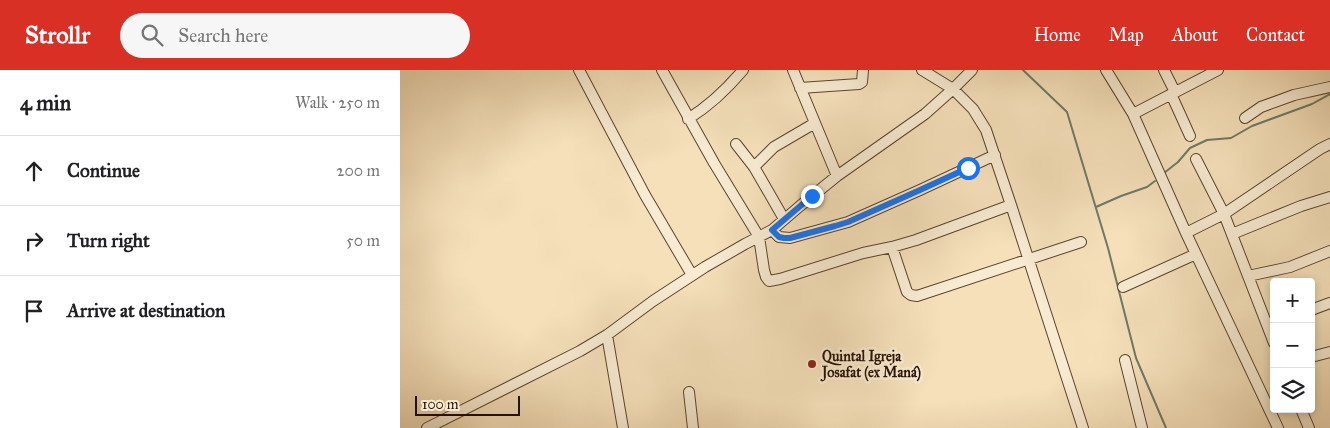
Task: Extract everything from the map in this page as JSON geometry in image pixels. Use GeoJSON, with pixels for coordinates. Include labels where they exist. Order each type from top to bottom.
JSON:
{"type":"FeatureCollection","features":[{"type":"Feature","properties":{"kind":"street"},"geometry":{"type":"LineString","coordinates":[[579,70],[645,195],[692,275]]}},
{"type":"Feature","properties":{"kind":"street"},"geometry":{"type":"LineString","coordinates":[[662,70],[688,119],[759,237],[764,270],[769,281],[863,253],[916,240],[1012,206]]}},
{"type":"Feature","properties":{"kind":"street"},"geometry":{"type":"LineString","coordinates":[[688,119],[699,113],[742,70]]}},
{"type":"Feature","properties":{"kind":"street"},"geometry":{"type":"LineString","coordinates":[[792,70],[837,176]]}},
{"type":"Feature","properties":{"kind":"street"},"geometry":{"type":"LineString","coordinates":[[800,88],[859,84],[862,82],[863,70]]}},
{"type":"Feature","properties":{"kind":"street"},"geometry":{"type":"LineString","coordinates":[[922,70],[953,89],[973,109],[986,130],[1083,428]]}},
{"type":"Feature","properties":{"kind":"street"},"geometry":{"type":"LineString","coordinates":[[427,428],[580,351],[692,275],[772,230],[837,176],[914,122],[972,70]]}},
{"type":"Feature","properties":{"kind":"street"},"geometry":{"type":"LineString","coordinates":[[1164,70],[1190,136]]}},
{"type":"Feature","properties":{"kind":"street"},"geometry":{"type":"LineString","coordinates":[[1133,114],[1218,70]]}},
{"type":"Feature","properties":{"kind":"street"},"geometry":{"type":"LineString","coordinates":[[1110,71],[1133,114],[1186,233],[1278,428]]}},
{"type":"Feature","properties":{"kind":"street"},"geometry":{"type":"LineString","coordinates":[[1245,118],[1261,107],[1294,95],[1329,87]]}},
{"type":"Feature","properties":{"kind":"street"},"geometry":{"type":"LineString","coordinates":[[754,167],[774,146],[815,123]]}},
{"type":"Feature","properties":{"kind":"street"},"geometry":{"type":"LineString","coordinates":[[736,144],[754,167],[784,219]]}},
{"type":"Feature","properties":{"kind":"street"},"geometry":{"type":"LineString","coordinates":[[1186,233],[1224,214],[1330,144]]}},
{"type":"Feature","properties":{"kind":"street"},"geometry":{"type":"LineString","coordinates":[[772,230],[779,237],[790,238],[842,224],[995,155]]}},
{"type":"Feature","properties":{"kind":"street"},"geometry":{"type":"LineString","coordinates":[[1196,159],[1224,214],[1270,326]]}},
{"type":"Feature","properties":{"kind":"street"},"geometry":{"type":"LineString","coordinates":[[1232,234],[1301,206],[1330,197]]}},
{"type":"Feature","properties":{"kind":"street"},"geometry":{"type":"LineString","coordinates":[[892,247],[907,292],[917,296],[1081,242]]}},
{"type":"Feature","properties":{"kind":"street"},"geometry":{"type":"LineString","coordinates":[[1248,276],[1290,267],[1330,252]]}},
{"type":"Feature","properties":{"kind":"street"},"geometry":{"type":"LineString","coordinates":[[1123,287],[1196,254]]}},
{"type":"Feature","properties":{"kind":"street"},"geometry":{"type":"LineString","coordinates":[[1315,308],[1330,302]]}},
{"type":"Feature","properties":{"kind":"street"},"geometry":{"type":"LineString","coordinates":[[606,335],[623,428]]}},
{"type":"Feature","properties":{"kind":"street"},"geometry":{"type":"LineString","coordinates":[[1315,356],[1330,352]]}},
{"type":"Feature","properties":{"kind":"street"},"geometry":{"type":"LineString","coordinates":[[1125,360],[1142,428]]}},
{"type":"Feature","properties":{"kind":"street"},"geometry":{"type":"LineString","coordinates":[[689,392],[693,428]]}},
{"type":"Feature","properties":{"kind":"street"},"geometry":{"type":"LineString","coordinates":[[1303,413],[1309,428]]}},
{"type":"Feature","properties":{"kind":"waterway"},"geometry":{"type":"LineString","coordinates":[[1023,70],[1067,112],[1108,248],[1136,358],[1166,428]]}},
{"type":"Feature","properties":{"kind":"waterway"},"geometry":{"type":"LineString","coordinates":[[1164,173],[1178,162],[1190,148],[1207,140],[1231,138],[1252,126],[1312,104],[1330,94]]}},
{"type":"Feature","properties":{"kind":"waterway"},"geometry":{"type":"LineString","coordinates":[[1096,207],[1147,187],[1155,181]]}},
{"type":"Feature","properties":{"kind":"place","name":"Quintal Igreja Josafat (ex Maná)"},"geometry":{"type":"Point","coordinates":[812,364]}},
{"type":"Feature","properties":{"kind":"route"},"geometry":{"type":"LineString","coordinates":[[812,196],[772,230],[775,234],[779,237],[790,238],[848,222],[968,168]]}}]}
